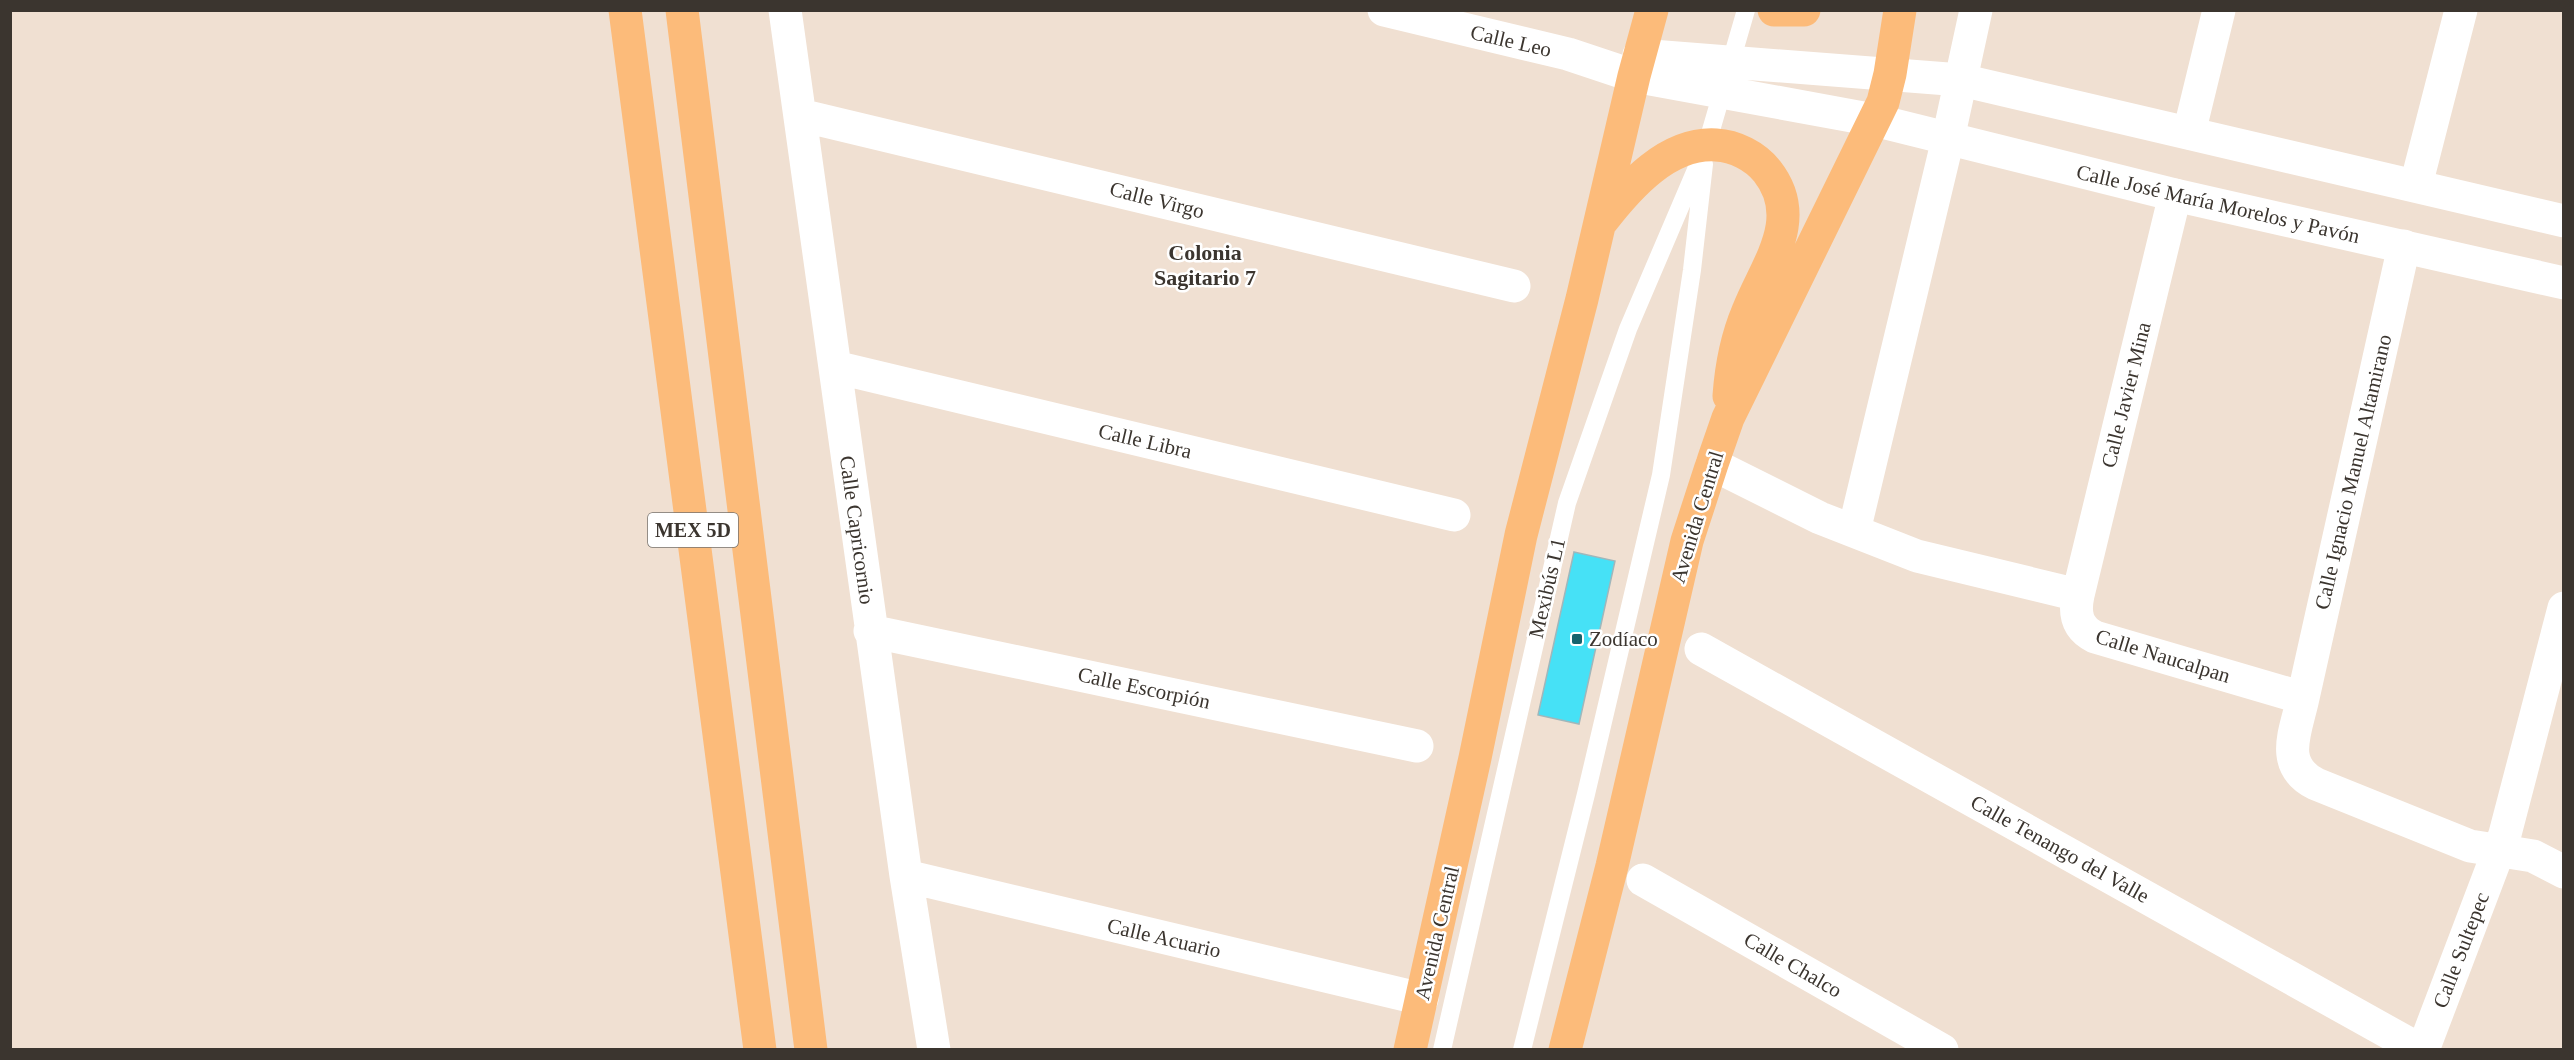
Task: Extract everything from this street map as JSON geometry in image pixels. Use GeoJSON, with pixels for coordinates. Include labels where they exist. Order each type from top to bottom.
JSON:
{"type":"FeatureCollection","features":[{"type":"Feature","properties":{"kind":"highway","name":"MEX 5D"},"geometry":{"type":"LineString","coordinates":[[625,10],[760,1050]]}},
{"type":"Feature","properties":{"kind":"highway","name":"MEX 5D"},"geometry":{"type":"LineString","coordinates":[[681,10],[811,1050]]}},
{"type":"Feature","properties":{"kind":"highway","name":"Avenida Central"},"geometry":{"type":"LineString","coordinates":[[1410,1050],[1476,758],[1521,535],[1599,225],[1636,65],[1652,10]]}},
{"type":"Feature","properties":{"kind":"highway"},"geometry":{"type":"LineString","coordinates":[[1774,10],[1804,10]]}},
{"type":"Feature","properties":{"kind":"highway","name":"Avenida Central"},"geometry":{"type":"LineString","coordinates":[[1565,1050],[1612,866],[1687,541],[1728,418],[1874,120],[1890,74],[1900,10]]}},
{"type":"Feature","properties":{"kind":"highway"},"geometry":{"type":"LineString","coordinates":[[1599,225],[1618,200],[1658,164],[1677,151],[1707,144],[1724,145],[1760,162],[1774,179],[1783,201],[1783,228],[1778,249],[1748,311],[1736,351],[1728,418]]}},
{"type":"Feature","properties":{"kind":"street","name":"Calle Capricornio"},"geometry":{"type":"LineString","coordinates":[[785,10],[870,631],[934,1050]]}},
{"type":"Feature","properties":{"kind":"street","name":"Calle Leo"},"geometry":{"type":"LineString","coordinates":[[1384,10],[1568,54],[1636,65]]}},
{"type":"Feature","properties":{"kind":"street"},"geometry":{"type":"LineString","coordinates":[[1854,531],[1948,139],[1976,10]]}},
{"type":"Feature","properties":{"kind":"street"},"geometry":{"type":"LineString","coordinates":[[2189,133],[2219,10]]}},
{"type":"Feature","properties":{"kind":"street"},"geometry":{"type":"LineString","coordinates":[[2415,185],[2461,10]]}},
{"type":"Feature","properties":{"kind":"street"},"geometry":{"type":"LineString","coordinates":[[1636,65],[1732,61],[1961,80],[2564,221]]}},
{"type":"Feature","properties":{"kind":"street","name":"Calle José María Morelos y Pavón"},"geometry":{"type":"LineString","coordinates":[[1636,65],[1723,93],[1874,120],[2175,195],[2564,283]]}},
{"type":"Feature","properties":{"kind":"street","name":"Calle Virgo"},"geometry":{"type":"LineString","coordinates":[[800,115],[1514,286]]}},
{"type":"Feature","properties":{"kind":"street","name":"Calle Javier Mina"},"geometry":{"type":"LineString","coordinates":[[2078,595],[2175,195]]}},
{"type":"Feature","properties":{"kind":"street","name":"Calle Ignacio Manuel Altamirano"},"geometry":{"type":"LineString","coordinates":[[2303,698],[2404,246]]}},
{"type":"Feature","properties":{"kind":"street","name":"Calle Libra"},"geometry":{"type":"LineString","coordinates":[[835,367],[1454,514]]}},
{"type":"Feature","properties":{"kind":"street"},"geometry":{"type":"LineString","coordinates":[[1712,464],[1820,518],[1917,556],[2078,595]]}},
{"type":"Feature","properties":{"kind":"street","name":"Calle Naucalpan"},"geometry":{"type":"LineString","coordinates":[[2078,595],[2076,615],[2080,625],[2096,637],[2303,698]]}},
{"type":"Feature","properties":{"kind":"street","name":"Calle Sultepec"},"geometry":{"type":"LineString","coordinates":[[2421,1050],[2511,816],[2564,608]]}},
{"type":"Feature","properties":{"kind":"street","name":"Calle Escorpión"},"geometry":{"type":"LineString","coordinates":[[870,631],[1417,746]]}},
{"type":"Feature","properties":{"kind":"street","name":"Calle Tenango del Valle"},"geometry":{"type":"LineString","coordinates":[[1701,649],[2421,1050]]}},
{"type":"Feature","properties":{"kind":"street"},"geometry":{"type":"LineString","coordinates":[[2303,698],[2292,750],[2296,770],[2304,778],[2470,846],[2533,856],[2564,872]]}},
{"type":"Feature","properties":{"kind":"street","name":"Calle Acuario"},"geometry":{"type":"LineString","coordinates":[[906,876],[1422,999]]}},
{"type":"Feature","properties":{"kind":"street","name":"Calle Chalco"},"geometry":{"type":"LineString","coordinates":[[1643,880],[1942,1050]]}},
{"type":"Feature","properties":{"kind":"lane","name":"Mexibús L1"},"geometry":{"type":"LineString","coordinates":[[1442,1050],[1567,503],[1628,328],[1707,144],[1746,10]]}},
{"type":"Feature","properties":{"kind":"lane","name":"Mexibús L1"},"geometry":{"type":"LineString","coordinates":[[1522,1050],[1586,794],[1660,475],[1692,270],[1707,144]]}},
{"type":"Feature","properties":{"kind":"building"},"geometry":{"type":"Polygon","coordinates":[[[1574,552],[1615,561],[1579,724],[1538,715],[1574,552]]]}},
{"type":"Feature","properties":{"kind":"place","name":"Zodíaco"},"geometry":{"type":"Point","coordinates":[1577,639]}},
{"type":"Feature","properties":{"kind":"district","name":"Colonia Sagitario 7"},"geometry":{"type":"Point","coordinates":[1205,264]}}]}
